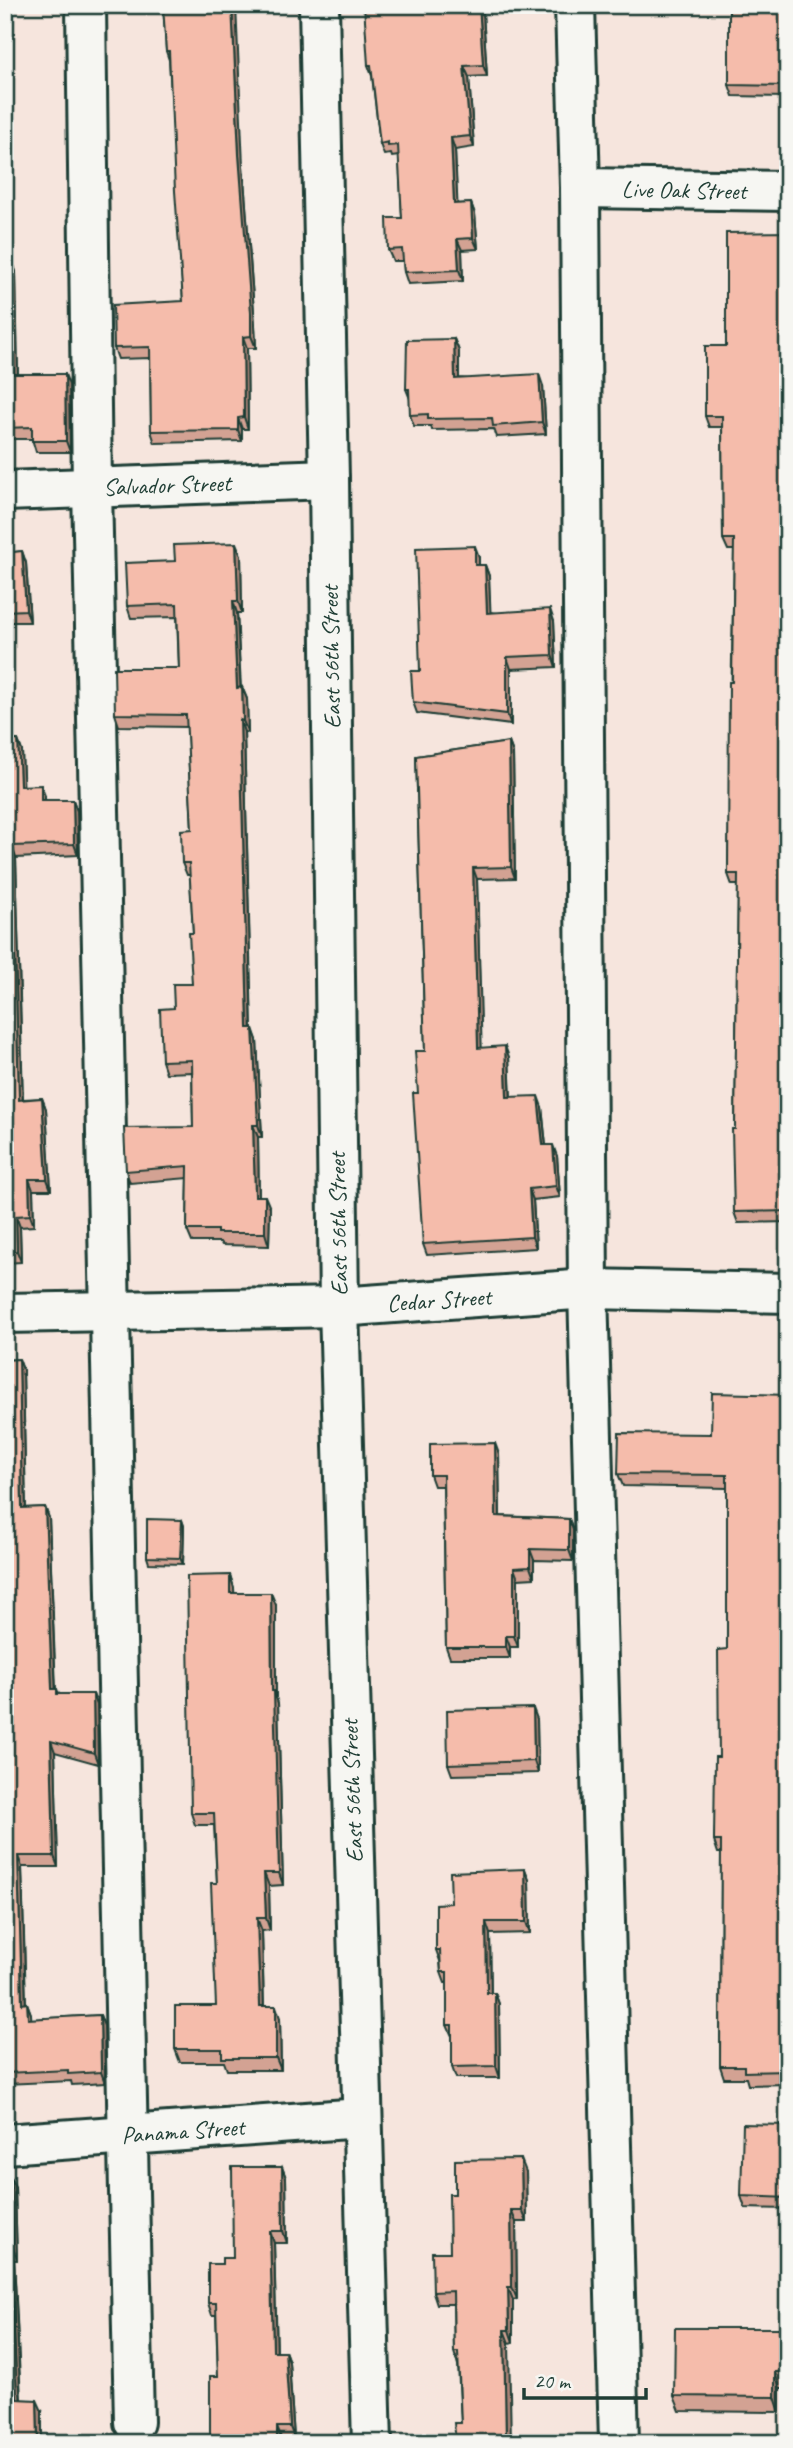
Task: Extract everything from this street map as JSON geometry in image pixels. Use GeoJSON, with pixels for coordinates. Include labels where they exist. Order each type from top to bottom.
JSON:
{"type":"FeatureCollection","features":[{"type":"Feature","properties":{"kind":"street"},"geometry":{"type":"LineString","coordinates":[[86,5],[92,488],[134,2422]]}},
{"type":"Feature","properties":{"kind":"street","name":"East 56th Street"},"geometry":{"type":"LineString","coordinates":[[319,5],[329,480],[339,1307],[372,2443]]}},
{"type":"Feature","properties":{"kind":"street"},"geometry":{"type":"LineString","coordinates":[[576,5],[580,188],[588,1289],[619,2443]]}},
{"type":"Feature","properties":{"kind":"street","name":"Live Oak Street"},"geometry":{"type":"LineString","coordinates":[[580,188],[788,191]]}},
{"type":"Feature","properties":{"kind":"street","name":"Salvador Street"},"geometry":{"type":"LineString","coordinates":[[5,491],[329,480]]}},
{"type":"Feature","properties":{"kind":"street","name":"Cedar Street"},"geometry":{"type":"LineString","coordinates":[[5,1313],[339,1307],[588,1289],[788,1293]]}},
{"type":"Feature","properties":{"kind":"street","name":"Panama Street"},"geometry":{"type":"LineString","coordinates":[[5,2144],[361,2119]]}},
{"type":"Feature","properties":{"kind":"building"},"geometry":{"type":"Polygon","coordinates":[[[163,5],[232,5],[239,155],[251,313],[251,336],[243,337],[244,417],[238,418],[238,430],[151,431],[150,347],[114,348],[113,305],[183,301],[169,51],[166,51],[163,5]]]}},
{"type":"Feature","properties":{"kind":"building"},"geometry":{"type":"Polygon","coordinates":[[[364,5],[479,5],[483,65],[464,66],[470,136],[451,138],[454,204],[471,203],[473,238],[457,239],[459,270],[404,272],[402,249],[388,250],[387,218],[402,218],[398,145],[388,146],[388,142],[380,144],[371,65],[368,65],[364,5]]]}},
{"type":"Feature","properties":{"kind":"building"},"geometry":{"type":"Polygon","coordinates":[[[729,5],[788,5],[788,86],[729,85],[729,5]]]}},
{"type":"Feature","properties":{"kind":"building"},"geometry":{"type":"Polygon","coordinates":[[[788,232],[788,1211],[734,1212],[732,1129],[735,1129],[738,874],[728,874],[729,682],[732,682],[734,539],[723,539],[722,416],[705,416],[705,346],[726,346],[726,233],[788,232]]]}},
{"type":"Feature","properties":{"kind":"building"},"geometry":{"type":"Polygon","coordinates":[[[12,260],[14,374],[65,374],[66,441],[32,441],[32,427],[5,428],[5,261],[12,260]]]}},
{"type":"Feature","properties":{"kind":"building"},"geometry":{"type":"Polygon","coordinates":[[[454,339],[455,379],[539,374],[542,422],[493,426],[492,418],[428,419],[428,414],[410,415],[409,389],[406,389],[407,340],[454,339]]]}},
{"type":"Feature","properties":{"kind":"building"},"geometry":{"type":"Polygon","coordinates":[[[236,543],[238,601],[233,601],[237,688],[242,687],[243,721],[240,720],[248,1028],[253,1028],[258,1125],[253,1125],[255,1196],[265,1196],[265,1233],[187,1230],[188,1166],[126,1171],[124,1128],[193,1127],[192,1060],[162,1061],[160,1009],[174,1008],[173,984],[192,984],[189,933],[193,933],[189,863],[182,863],[181,830],[192,829],[186,715],[115,714],[114,668],[179,668],[177,604],[127,606],[125,563],[175,561],[174,545],[236,543]]]}},
{"type":"Feature","properties":{"kind":"building"},"geometry":{"type":"Polygon","coordinates":[[[475,546],[475,565],[485,565],[487,613],[550,609],[552,655],[507,657],[507,714],[413,702],[411,671],[420,671],[416,548],[475,546]]]}},
{"type":"Feature","properties":{"kind":"building"},"geometry":{"type":"Polygon","coordinates":[[[22,551],[26,610],[5,611],[5,553],[22,551]]]}},
{"type":"Feature","properties":{"kind":"building"},"geometry":{"type":"Polygon","coordinates":[[[5,694],[8,694],[9,741],[18,740],[20,786],[41,785],[41,800],[73,800],[74,844],[12,846],[19,1100],[42,1098],[47,1179],[29,1179],[30,1215],[16,1216],[17,1251],[5,1252],[5,694]]]}},
{"type":"Feature","properties":{"kind":"building"},"geometry":{"type":"Polygon","coordinates":[[[509,742],[511,867],[473,868],[478,1048],[505,1046],[507,1097],[538,1096],[543,1145],[553,1145],[556,1186],[529,1189],[532,1237],[423,1244],[413,1093],[418,1093],[415,1051],[425,1051],[416,756],[509,742]]]}},
{"type":"Feature","properties":{"kind":"building"},"geometry":{"type":"Polygon","coordinates":[[[19,1359],[22,1508],[45,1507],[52,1689],[57,1689],[57,1694],[93,1694],[94,1753],[51,1741],[54,1856],[18,1856],[22,2004],[27,2003],[28,2019],[100,2015],[101,2072],[68,2074],[68,2070],[5,2073],[5,1360],[19,1359]]]}},
{"type":"Feature","properties":{"kind":"building"},"geometry":{"type":"Polygon","coordinates":[[[712,1393],[788,1395],[788,2071],[744,2072],[744,2066],[720,2066],[721,1841],[714,1841],[715,1757],[719,1757],[718,1650],[727,1649],[727,1475],[618,1474],[619,1433],[711,1434],[712,1393]]]}},
{"type":"Feature","properties":{"kind":"building"},"geometry":{"type":"Polygon","coordinates":[[[495,1443],[496,1516],[569,1519],[569,1550],[530,1549],[530,1567],[514,1568],[514,1636],[506,1636],[506,1647],[446,1647],[443,1475],[430,1475],[430,1444],[495,1443]]]}},
{"type":"Feature","properties":{"kind":"building"},"geometry":{"type":"Polygon","coordinates":[[[147,1519],[182,1520],[180,1558],[147,1557],[147,1519]]]}},
{"type":"Feature","properties":{"kind":"building"},"geometry":{"type":"Polygon","coordinates":[[[230,1575],[230,1593],[271,1593],[279,1873],[264,1873],[266,1918],[257,1918],[260,2006],[276,2006],[276,2058],[222,2058],[222,2049],[175,2049],[175,2006],[216,2006],[211,1883],[217,1883],[214,1813],[191,1813],[187,1576],[230,1575]]]}},
{"type":"Feature","properties":{"kind":"building"},"geometry":{"type":"Polygon","coordinates":[[[533,1708],[534,1761],[448,1764],[447,1710],[533,1708]]]}},
{"type":"Feature","properties":{"kind":"building"},"geometry":{"type":"Polygon","coordinates":[[[525,1869],[526,1922],[486,1922],[487,1993],[495,1993],[496,2066],[452,2067],[452,2025],[447,2025],[447,1972],[441,1972],[440,1950],[436,1950],[436,1904],[451,1903],[450,1872],[525,1869]]]}},
{"type":"Feature","properties":{"kind":"building"},"geometry":{"type":"Polygon","coordinates":[[[743,2124],[788,2125],[788,2198],[741,2196],[743,2124]]]}},
{"type":"Feature","properties":{"kind":"building"},"geometry":{"type":"Polygon","coordinates":[[[521,2159],[522,2210],[511,2210],[512,2287],[508,2287],[509,2330],[504,2330],[506,2443],[456,2443],[454,2423],[461,2423],[458,2352],[454,2352],[453,2291],[433,2292],[432,2252],[450,2252],[449,2194],[455,2194],[455,2160],[521,2159]]]}},
{"type":"Feature","properties":{"kind":"building"},"geometry":{"type":"Polygon","coordinates":[[[232,2167],[282,2167],[283,2231],[270,2231],[273,2351],[285,2351],[290,2427],[277,2427],[277,2443],[210,2443],[210,2376],[218,2376],[216,2303],[208,2303],[208,2264],[222,2264],[222,2258],[233,2258],[232,2167]]]}},
{"type":"Feature","properties":{"kind":"building"},"geometry":{"type":"Polygon","coordinates":[[[5,2177],[11,2177],[13,2248],[10,2248],[17,2399],[37,2400],[38,2443],[5,2443],[5,2177]]]}},
{"type":"Feature","properties":{"kind":"building"},"geometry":{"type":"Polygon","coordinates":[[[675,2328],[788,2328],[788,2372],[775,2372],[775,2397],[674,2396],[675,2328]]]}}]}
